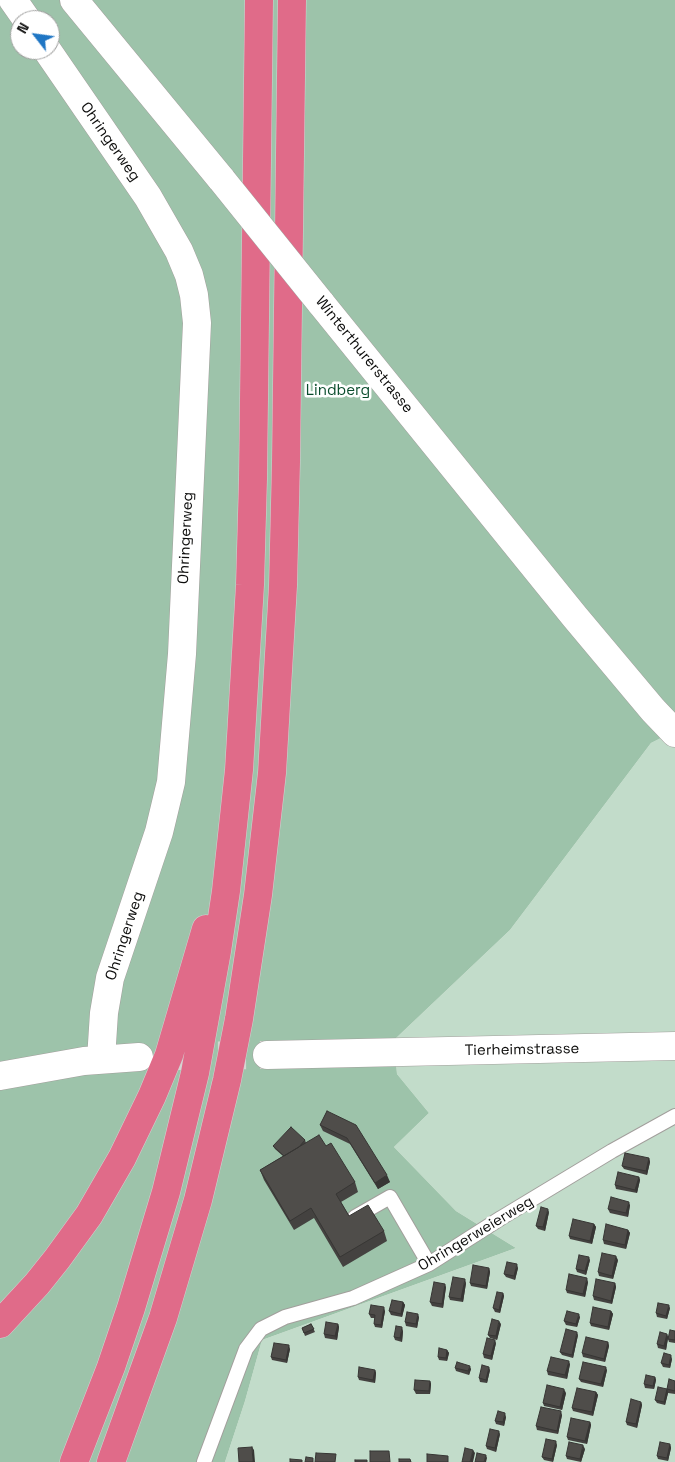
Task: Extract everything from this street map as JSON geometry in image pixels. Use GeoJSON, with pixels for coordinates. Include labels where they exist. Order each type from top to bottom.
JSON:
{"type":"FeatureCollection","features":[{"type":"Feature","properties":{"kind":"highway"},"geometry":{"type":"LineString","coordinates":[[74,1462],[111,1367],[131,1308],[176,1153],[208,1005],[231,846],[244,710],[250,585],[259,0]]}},
{"type":"Feature","properties":{"kind":"highway"},"geometry":{"type":"LineString","coordinates":[[111,1462],[166,1310],[213,1142],[239,1020],[263,861],[272,773],[283,586],[292,0]]}},
{"type":"Feature","properties":{"kind":"highway"},"geometry":{"type":"LineString","coordinates":[[0,1324],[42,1278],[89,1215],[118,1166],[138,1126],[169,1055],[231,846]]}},
{"type":"Feature","properties":{"kind":"street","name":"Winterthurerstrasse"},"geometry":{"type":"LineString","coordinates":[[74,0],[575,617],[653,710],[675,733]]}},
{"type":"Feature","properties":{"kind":"street","name":"Ohringerweg"},"geometry":{"type":"LineString","coordinates":[[54,60],[148,197],[179,250],[189,275],[194,295],[197,323],[182,654],[171,782],[162,823],[110,978],[104,1013],[101,1059]]}},
{"type":"Feature","properties":{"kind":"street","name":"Tierheimstrasse"},"geometry":{"type":"LineString","coordinates":[[267,1055],[675,1046]]}},
{"type":"Feature","properties":{"kind":"street"},"geometry":{"type":"LineString","coordinates":[[0,1076],[101,1059],[139,1057]]}},
{"type":"Feature","properties":{"kind":"lane","name":"Ohringerweierweg"},"geometry":{"type":"LineString","coordinates":[[204,1462],[246,1349],[261,1330],[285,1317],[353,1298],[430,1264],[501,1218],[612,1151],[675,1116]]}},
{"type":"Feature","properties":{"kind":"lane"},"geometry":{"type":"LineString","coordinates":[[355,1217],[390,1196],[430,1264]]}},
{"type":"Feature","properties":{"kind":"green space","name":"Lindberg"},"geometry":{"type":"Polygon","coordinates":[[[0,0],[675,0],[675,731],[651,743],[510,930],[394,1040],[397,1074],[429,1113],[394,1147],[456,1211],[516,1248],[262,1340],[225,1462],[0,1462],[0,0]]]}},
{"type":"Feature","properties":{"kind":"green space"},"geometry":{"type":"Polygon","coordinates":[[[675,731],[675,1462],[225,1462],[262,1340],[516,1248],[456,1211],[394,1147],[429,1113],[397,1074],[394,1040],[510,930],[651,743],[675,731]]]}},
{"type":"Feature","properties":{"kind":"building"},"geometry":{"type":"Polygon","coordinates":[[[327,1111],[356,1125],[387,1175],[375,1183],[347,1138],[320,1125],[327,1111]]]}},
{"type":"Feature","properties":{"kind":"building"},"geometry":{"type":"Polygon","coordinates":[[[291,1127],[305,1140],[299,1147],[284,1156],[273,1146],[291,1127]]]}},
{"type":"Feature","properties":{"kind":"building"},"geometry":{"type":"Polygon","coordinates":[[[319,1135],[326,1146],[331,1143],[355,1182],[336,1194],[349,1216],[368,1205],[384,1231],[340,1257],[311,1208],[290,1221],[260,1170],[319,1135]]]}},
{"type":"Feature","properties":{"kind":"building"},"geometry":{"type":"Polygon","coordinates":[[[625,1153],[649,1158],[646,1171],[622,1166],[625,1153]]]}},
{"type":"Feature","properties":{"kind":"building"},"geometry":{"type":"Polygon","coordinates":[[[618,1172],[639,1177],[635,1190],[615,1185],[618,1172]]]}},
{"type":"Feature","properties":{"kind":"building"},"geometry":{"type":"Polygon","coordinates":[[[611,1197],[629,1202],[626,1213],[608,1209],[611,1197]]]}},
{"type":"Feature","properties":{"kind":"building"},"geometry":{"type":"Polygon","coordinates":[[[541,1207],[548,1209],[543,1227],[536,1226],[541,1207]]]}},
{"type":"Feature","properties":{"kind":"building"},"geometry":{"type":"Polygon","coordinates":[[[573,1219],[594,1224],[590,1241],[569,1236],[573,1219]]]}},
{"type":"Feature","properties":{"kind":"building"},"geometry":{"type":"Polygon","coordinates":[[[606,1224],[628,1230],[625,1245],[603,1240],[606,1224]]]}},
{"type":"Feature","properties":{"kind":"building"},"geometry":{"type":"Polygon","coordinates":[[[602,1253],[616,1256],[612,1276],[598,1272],[602,1253]]]}},
{"type":"Feature","properties":{"kind":"building"},"geometry":{"type":"Polygon","coordinates":[[[579,1255],[589,1257],[585,1271],[576,1269],[579,1255]]]}},
{"type":"Feature","properties":{"kind":"building"},"geometry":{"type":"Polygon","coordinates":[[[507,1262],[517,1264],[514,1276],[504,1274],[507,1262]]]}},
{"type":"Feature","properties":{"kind":"building"},"geometry":{"type":"Polygon","coordinates":[[[473,1265],[489,1268],[486,1286],[470,1283],[473,1265]]]}},
{"type":"Feature","properties":{"kind":"building"},"geometry":{"type":"Polygon","coordinates":[[[569,1274],[587,1278],[583,1294],[566,1290],[569,1274]]]}},
{"type":"Feature","properties":{"kind":"building"},"geometry":{"type":"Polygon","coordinates":[[[453,1277],[465,1279],[461,1299],[449,1297],[453,1277]]]}},
{"type":"Feature","properties":{"kind":"building"},"geometry":{"type":"Polygon","coordinates":[[[596,1279],[615,1283],[611,1301],[593,1296],[596,1279]]]}},
{"type":"Feature","properties":{"kind":"building"},"geometry":{"type":"Polygon","coordinates":[[[434,1282],[445,1284],[442,1304],[430,1302],[434,1282]]]}},
{"type":"Feature","properties":{"kind":"building"},"geometry":{"type":"Polygon","coordinates":[[[497,1292],[503,1293],[499,1310],[493,1308],[497,1292]]]}},
{"type":"Feature","properties":{"kind":"building"},"geometry":{"type":"Polygon","coordinates":[[[392,1300],[403,1302],[401,1314],[389,1311],[392,1300]]]}},
{"type":"Feature","properties":{"kind":"building"},"geometry":{"type":"Polygon","coordinates":[[[658,1303],[669,1305],[666,1316],[656,1313],[658,1303]]]}},
{"type":"Feature","properties":{"kind":"building"},"geometry":{"type":"Polygon","coordinates":[[[371,1305],[384,1307],[381,1325],[374,1324],[375,1315],[369,1314],[371,1305]]]}},
{"type":"Feature","properties":{"kind":"building"},"geometry":{"type":"Polygon","coordinates":[[[593,1307],[611,1311],[608,1327],[590,1323],[593,1307]]]}},
{"type":"Feature","properties":{"kind":"building"},"geometry":{"type":"Polygon","coordinates":[[[567,1311],[579,1314],[576,1324],[564,1321],[567,1311]]]}},
{"type":"Feature","properties":{"kind":"building"},"geometry":{"type":"Polygon","coordinates":[[[407,1312],[418,1314],[416,1324],[405,1322],[407,1312]]]}},
{"type":"Feature","properties":{"kind":"building"},"geometry":{"type":"Polygon","coordinates":[[[492,1319],[499,1321],[496,1336],[488,1335],[492,1319]]]}},
{"type":"Feature","properties":{"kind":"building"},"geometry":{"type":"Polygon","coordinates":[[[326,1322],[338,1324],[335,1336],[324,1334],[326,1322]]]}},
{"type":"Feature","properties":{"kind":"building"},"geometry":{"type":"Polygon","coordinates":[[[311,1324],[314,1329],[304,1333],[302,1328],[311,1324]]]}},
{"type":"Feature","properties":{"kind":"building"},"geometry":{"type":"Polygon","coordinates":[[[396,1326],[402,1327],[400,1338],[394,1337],[396,1326]]]}},
{"type":"Feature","properties":{"kind":"building"},"geometry":{"type":"Polygon","coordinates":[[[566,1329],[577,1332],[572,1355],[560,1352],[566,1329]]]}},
{"type":"Feature","properties":{"kind":"building"},"geometry":{"type":"Polygon","coordinates":[[[670,1330],[675,1331],[675,1340],[668,1339],[670,1330]]]}},
{"type":"Feature","properties":{"kind":"building"},"geometry":{"type":"Polygon","coordinates":[[[660,1332],[667,1334],[664,1346],[657,1344],[660,1332]]]}},
{"type":"Feature","properties":{"kind":"building"},"geometry":{"type":"Polygon","coordinates":[[[586,1337],[608,1342],[604,1359],[582,1353],[586,1337]]]}},
{"type":"Feature","properties":{"kind":"building"},"geometry":{"type":"Polygon","coordinates":[[[487,1338],[495,1340],[491,1356],[483,1354],[487,1338]]]}},
{"type":"Feature","properties":{"kind":"building"},"geometry":{"type":"Polygon","coordinates":[[[274,1343],[289,1345],[286,1360],[271,1357],[274,1343]]]}},
{"type":"Feature","properties":{"kind":"building"},"geometry":{"type":"Polygon","coordinates":[[[439,1348],[447,1350],[446,1358],[438,1357],[439,1348]]]}},
{"type":"Feature","properties":{"kind":"building"},"geometry":{"type":"Polygon","coordinates":[[[664,1353],[671,1355],[669,1365],[661,1363],[664,1353]]]}},
{"type":"Feature","properties":{"kind":"building"},"geometry":{"type":"Polygon","coordinates":[[[551,1357],[569,1361],[565,1375],[547,1371],[551,1357]]]}},
{"type":"Feature","properties":{"kind":"building"},"geometry":{"type":"Polygon","coordinates":[[[457,1362],[470,1366],[468,1371],[455,1368],[457,1362]]]}},
{"type":"Feature","properties":{"kind":"building"},"geometry":{"type":"Polygon","coordinates":[[[583,1362],[606,1367],[601,1384],[579,1379],[583,1362]]]}},
{"type":"Feature","properties":{"kind":"building"},"geometry":{"type":"Polygon","coordinates":[[[482,1365],[489,1367],[486,1380],[479,1378],[482,1365]]]}},
{"type":"Feature","properties":{"kind":"building"},"geometry":{"type":"Polygon","coordinates":[[[359,1367],[375,1370],[373,1380],[358,1377],[359,1367]]]}},
{"type":"Feature","properties":{"kind":"building"},"geometry":{"type":"Polygon","coordinates":[[[646,1375],[655,1377],[653,1386],[644,1384],[646,1375]]]}},
{"type":"Feature","properties":{"kind":"building"},"geometry":{"type":"Polygon","coordinates":[[[669,1379],[675,1381],[675,1391],[667,1389],[669,1379]]]}},
{"type":"Feature","properties":{"kind":"building"},"geometry":{"type":"Polygon","coordinates":[[[415,1380],[430,1381],[429,1391],[414,1390],[415,1380]]]}},
{"type":"Feature","properties":{"kind":"building"},"geometry":{"type":"Polygon","coordinates":[[[547,1385],[564,1389],[560,1407],[543,1403],[547,1385]]]}},
{"type":"Feature","properties":{"kind":"building"},"geometry":{"type":"Polygon","coordinates":[[[658,1387],[667,1389],[664,1402],[655,1400],[658,1387]]]}},
{"type":"Feature","properties":{"kind":"building"},"geometry":{"type":"Polygon","coordinates":[[[577,1388],[596,1392],[592,1412],[572,1408],[577,1388]]]}},
{"type":"Feature","properties":{"kind":"building"},"geometry":{"type":"Polygon","coordinates":[[[631,1399],[641,1402],[636,1424],[626,1422],[631,1399]]]}},
{"type":"Feature","properties":{"kind":"building"},"geometry":{"type":"Polygon","coordinates":[[[541,1407],[561,1411],[557,1431],[536,1426],[541,1407]]]}},
{"type":"Feature","properties":{"kind":"building"},"geometry":{"type":"Polygon","coordinates":[[[498,1411],[505,1413],[503,1422],[495,1421],[498,1411]]]}},
{"type":"Feature","properties":{"kind":"building"},"geometry":{"type":"Polygon","coordinates":[[[571,1418],[590,1422],[585,1441],[567,1437],[571,1418]]]}},
{"type":"Feature","properties":{"kind":"building"},"geometry":{"type":"Polygon","coordinates":[[[490,1429],[499,1431],[495,1448],[486,1446],[490,1429]]]}},
{"type":"Feature","properties":{"kind":"building"},"geometry":{"type":"Polygon","coordinates":[[[546,1439],[556,1441],[552,1459],[542,1457],[546,1439]]]}},
{"type":"Feature","properties":{"kind":"building"},"geometry":{"type":"Polygon","coordinates":[[[569,1442],[583,1445],[580,1459],[566,1456],[569,1442]]]}},
{"type":"Feature","properties":{"kind":"building"},"geometry":{"type":"Polygon","coordinates":[[[660,1442],[670,1444],[667,1458],[657,1456],[660,1442]]]}},
{"type":"Feature","properties":{"kind":"building"},"geometry":{"type":"Polygon","coordinates":[[[252,1447],[253,1462],[239,1462],[238,1448],[252,1447]]]}},
{"type":"Feature","properties":{"kind":"building"},"geometry":{"type":"Polygon","coordinates":[[[465,1448],[473,1450],[470,1462],[462,1462],[465,1448]]]}},
{"type":"Feature","properties":{"kind":"building"},"geometry":{"type":"Polygon","coordinates":[[[370,1451],[389,1451],[390,1462],[370,1462],[370,1451]]]}},
{"type":"Feature","properties":{"kind":"building"},"geometry":{"type":"Polygon","coordinates":[[[316,1453],[336,1454],[335,1462],[315,1462],[316,1453]]]}},
{"type":"Feature","properties":{"kind":"building"},"geometry":{"type":"Polygon","coordinates":[[[477,1453],[486,1455],[484,1462],[475,1462],[477,1453]]]}},
{"type":"Feature","properties":{"kind":"building"},"geometry":{"type":"Polygon","coordinates":[[[427,1454],[448,1456],[448,1462],[427,1462],[427,1454]]]}},
{"type":"Feature","properties":{"kind":"building"},"geometry":{"type":"Polygon","coordinates":[[[306,1457],[313,1458],[313,1462],[305,1462],[306,1457]]]}},
{"type":"Feature","properties":{"kind":"building"},"geometry":{"type":"Polygon","coordinates":[[[290,1459],[302,1460],[302,1462],[290,1462],[290,1459]]]}},
{"type":"Feature","properties":{"kind":"building"},"geometry":{"type":"Polygon","coordinates":[[[399,1459],[410,1459],[411,1462],[399,1462],[399,1459]]]}},
{"type":"Feature","properties":{"kind":"building"},"geometry":{"type":"Polygon","coordinates":[[[355,1460],[367,1460],[367,1462],[355,1462],[355,1460]]]}},
{"type":"Feature","properties":{"kind":"tunnel"},"geometry":{"type":"LineString","coordinates":[[176,1056],[267,1055]]}}]}
